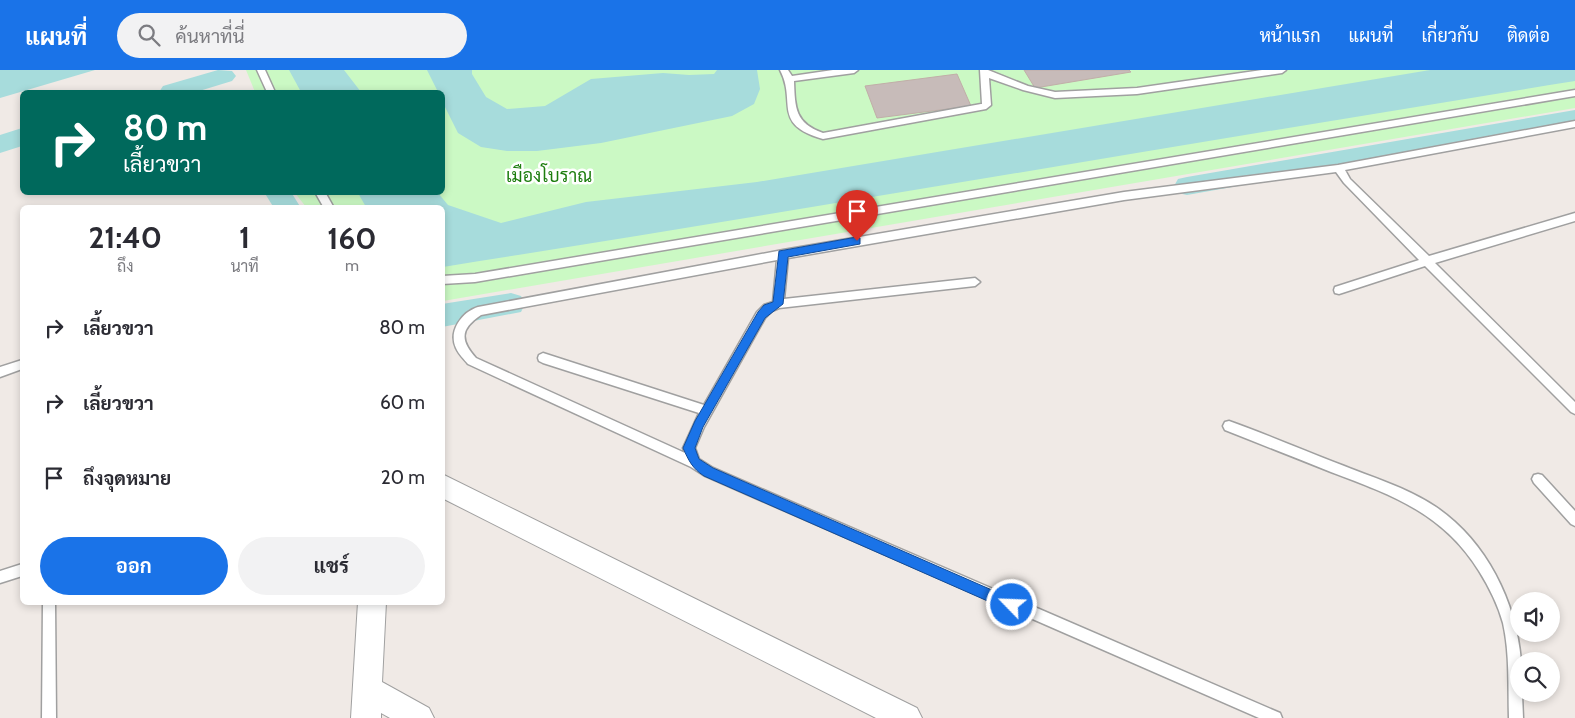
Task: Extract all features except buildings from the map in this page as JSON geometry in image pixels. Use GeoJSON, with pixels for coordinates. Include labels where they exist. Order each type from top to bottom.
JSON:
{"type":"FeatureCollection","features":[{"type":"Feature","properties":{"kind":"street"},"geometry":{"type":"LineString","coordinates":[[445,487],[907,718]]}},
{"type":"Feature","properties":{"kind":"street"},"geometry":{"type":"LineString","coordinates":[[366,718],[372,605]]}},
{"type":"Feature","properties":{"kind":"street"},"geometry":{"type":"LineString","coordinates":[[368,690],[419,718]]}},
{"type":"Feature","properties":{"kind":"lane"},"geometry":{"type":"LineString","coordinates":[[262,70],[270,90]]}},
{"type":"Feature","properties":{"kind":"lane"},"geometry":{"type":"LineString","coordinates":[[784,70],[789,79],[793,117],[803,128],[823,136],[983,106],[987,104],[984,71],[1026,88],[1055,96],[1137,91],[1282,70]]}},
{"type":"Feature","properties":{"kind":"lane"},"geometry":{"type":"LineString","coordinates":[[789,79],[854,70]]}},
{"type":"Feature","properties":{"kind":"lane"},"geometry":{"type":"LineString","coordinates":[[445,280],[475,278],[1575,93]]}},
{"type":"Feature","properties":{"kind":"lane"},"geometry":{"type":"LineString","coordinates":[[1275,718],[1120,654],[904,556],[708,472],[695,463],[472,360],[461,348],[458,333],[466,319],[478,311],[783,254],[1124,196],[1338,168],[1575,124]]}},
{"type":"Feature","properties":{"kind":"lane"},"geometry":{"type":"LineString","coordinates":[[1338,168],[1347,181],[1575,409]]}},
{"type":"Feature","properties":{"kind":"lane"},"geometry":{"type":"LineString","coordinates":[[1340,290],[1427,261],[1575,217]]}},
{"type":"Feature","properties":{"kind":"lane"},"geometry":{"type":"LineString","coordinates":[[778,304],[783,254]]}},
{"type":"Feature","properties":{"kind":"lane"},"geometry":{"type":"LineString","coordinates":[[695,463],[689,448],[707,410],[761,315],[768,308],[778,304],[975,282]]}},
{"type":"Feature","properties":{"kind":"lane"},"geometry":{"type":"LineString","coordinates":[[543,358],[707,410]]}},
{"type":"Feature","properties":{"kind":"lane"},"geometry":{"type":"LineString","coordinates":[[0,372],[20,366]]}},
{"type":"Feature","properties":{"kind":"lane"},"geometry":{"type":"LineString","coordinates":[[1229,426],[1388,488],[1429,511],[1456,530],[1478,559],[1497,591],[1509,622],[1514,661],[1516,718]]}},
{"type":"Feature","properties":{"kind":"lane"},"geometry":{"type":"LineString","coordinates":[[1538,479],[1575,520]]}},
{"type":"Feature","properties":{"kind":"lane"},"geometry":{"type":"LineString","coordinates":[[0,577],[20,571]]}},
{"type":"Feature","properties":{"kind":"lane"},"geometry":{"type":"LineString","coordinates":[[49,605],[49,718]]}},
{"type":"Feature","properties":{"kind":"green space","name":"เมืองโบราณ"},"geometry":{"type":"Polygon","coordinates":[[[246,70],[1575,70],[1575,108],[445,301],[445,205],[304,205],[297,195],[445,195],[445,90],[254,90],[246,70]]]}},
{"type":"Feature","properties":{"kind":"water"},"geometry":{"type":"Polygon","coordinates":[[[0,70],[95,70],[27,90],[20,90],[20,92],[0,98],[0,70]]]}},
{"type":"Feature","properties":{"kind":"water"},"geometry":{"type":"Polygon","coordinates":[[[289,70],[344,70],[359,90],[300,90],[289,70]]]}},
{"type":"Feature","properties":{"kind":"water"},"geometry":{"type":"Polygon","coordinates":[[[427,70],[472,70],[472,74],[486,97],[507,109],[545,106],[591,79],[663,73],[689,75],[714,74],[717,70],[757,70],[760,89],[754,104],[732,116],[601,143],[537,151],[507,151],[481,147],[458,133],[445,107],[445,90],[437,90],[427,70]]]}},
{"type":"Feature","properties":{"kind":"water"},"geometry":{"type":"Polygon","coordinates":[[[1430,70],[1575,70],[1575,81],[445,267],[445,205],[365,205],[359,195],[440,195],[448,205],[501,223],[586,202],[757,182],[1430,70]]]}},
{"type":"Feature","properties":{"kind":"waterway"},"geometry":{"type":"LineString","coordinates":[[178,90],[224,76]]}},
{"type":"Feature","properties":{"kind":"waterway"},"geometry":{"type":"LineString","coordinates":[[1187,186],[1575,118]]}},
{"type":"Feature","properties":{"kind":"waterway"},"geometry":{"type":"LineString","coordinates":[[0,144],[20,138]]}},
{"type":"Feature","properties":{"kind":"waterway"},"geometry":{"type":"LineString","coordinates":[[279,195],[286,205]]}},
{"type":"Feature","properties":{"kind":"waterway"},"geometry":{"type":"LineString","coordinates":[[445,315],[511,304]]}},
{"type":"Feature","properties":{"kind":"route"},"geometry":{"type":"LineString","coordinates":[[857,241],[783,254],[778,304],[768,308],[761,315],[699,425],[689,448],[695,463],[708,472],[904,556],[1012,605]]}}]}
